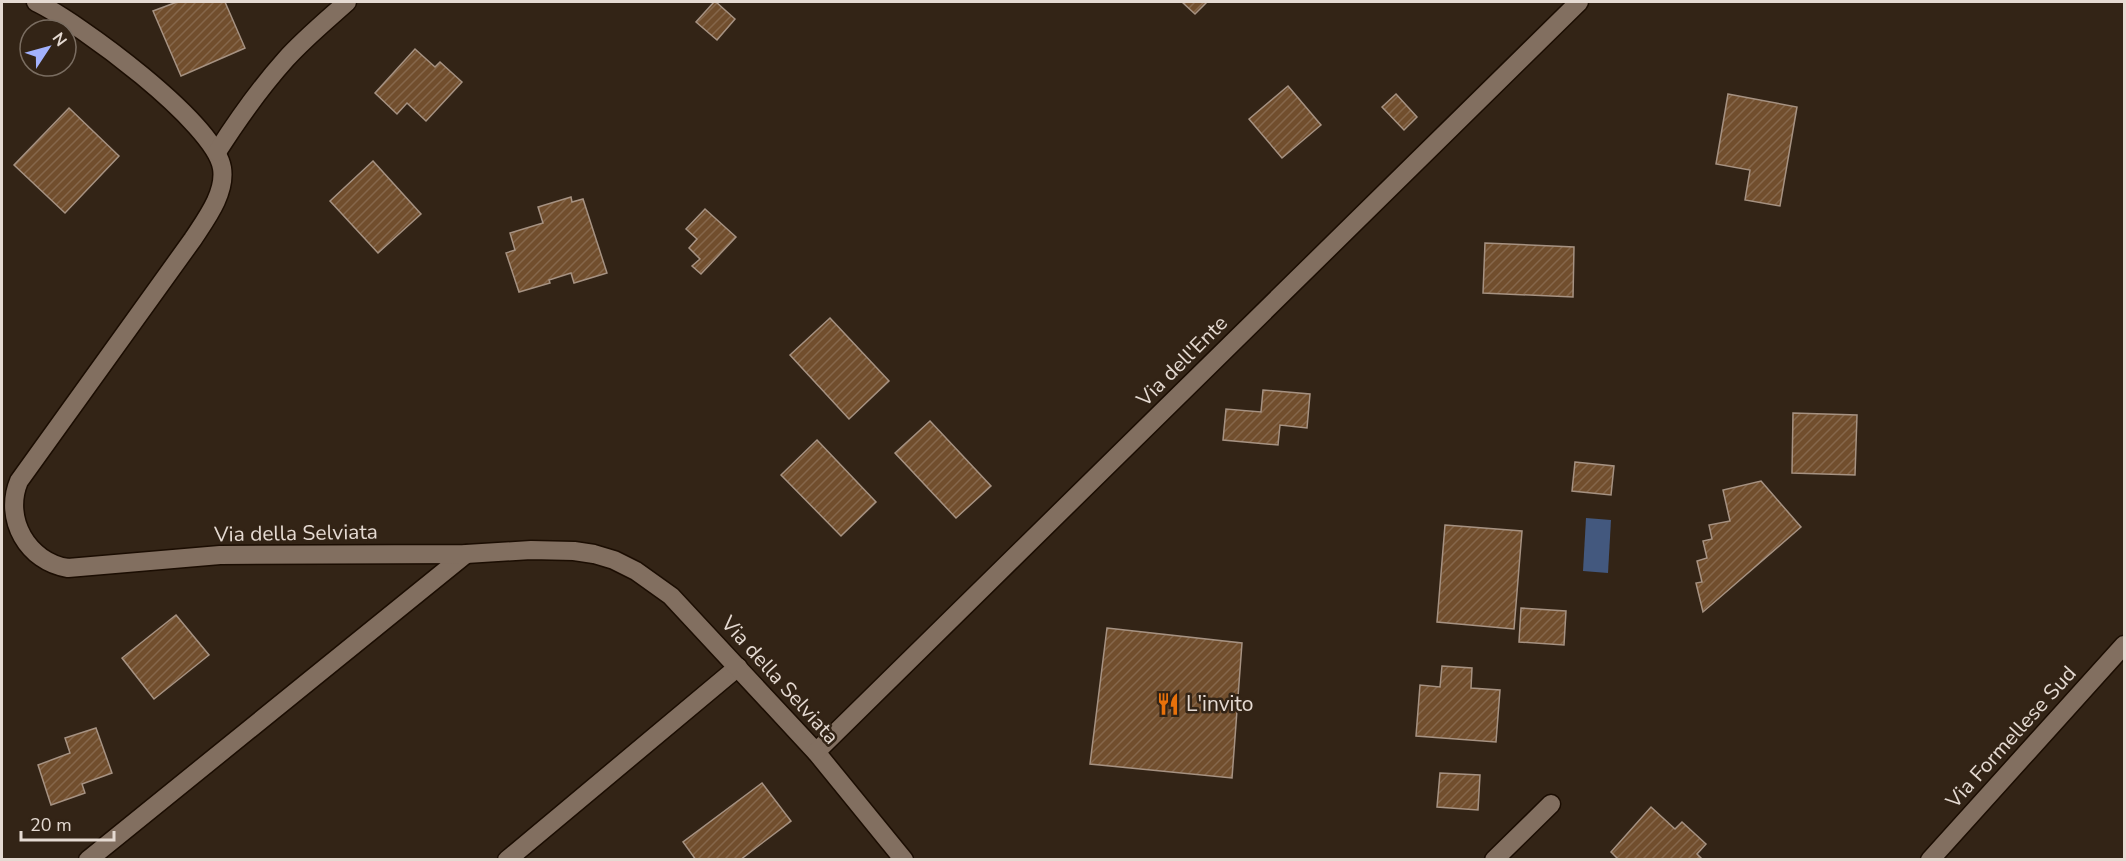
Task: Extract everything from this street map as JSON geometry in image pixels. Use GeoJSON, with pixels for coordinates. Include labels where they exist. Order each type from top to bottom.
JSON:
{"type":"FeatureCollection","features":[{"type":"Feature","properties":{"kind":"street","name":"Via della Selviata"},"geometry":{"type":"LineString","coordinates":[[36,2],[94,37],[196,124],[217,152],[223,176],[216,200],[193,239],[19,481],[13,503],[13,514],[18,527],[34,551],[45,561],[68,568],[220,555],[466,554],[531,550],[594,554],[614,561],[636,571],[671,596],[816,752],[904,860]]}},
{"type":"Feature","properties":{"kind":"street"},"geometry":{"type":"LineString","coordinates":[[217,152],[266,81],[301,44],[347,2]]}},
{"type":"Feature","properties":{"kind":"street","name":"Via dell'Ente"},"geometry":{"type":"LineString","coordinates":[[816,752],[1579,2]]}},
{"type":"Feature","properties":{"kind":"street"},"geometry":{"type":"LineString","coordinates":[[88,860],[466,554]]}},
{"type":"Feature","properties":{"kind":"street","name":"Via Formellese Sud"},"geometry":{"type":"LineString","coordinates":[[1930,860],[2124,645]]}},
{"type":"Feature","properties":{"kind":"street"},"geometry":{"type":"LineString","coordinates":[[507,860],[738,667]]}},
{"type":"Feature","properties":{"kind":"street"},"geometry":{"type":"LineString","coordinates":[[1494,860],[1551,804]]}},
{"type":"Feature","properties":{"kind":"water"},"geometry":{"type":"Polygon","coordinates":[[[1586,518],[1611,520],[1608,573],[1583,571],[1586,518]]]}},
{"type":"Feature","properties":{"kind":"building"},"geometry":{"type":"Polygon","coordinates":[[[177,2],[225,2],[245,48],[181,76],[153,11],[177,2]]]}},
{"type":"Feature","properties":{"kind":"building"},"geometry":{"type":"Polygon","coordinates":[[[714,2],[735,19],[717,40],[696,22],[714,2]]]}},
{"type":"Feature","properties":{"kind":"building"},"geometry":{"type":"Polygon","coordinates":[[[1182,2],[1207,2],[1195,14],[1182,2]]]}},
{"type":"Feature","properties":{"kind":"building"},"geometry":{"type":"Polygon","coordinates":[[[415,49],[435,67],[440,62],[462,82],[426,121],[407,103],[397,114],[375,93],[415,49]]]}},
{"type":"Feature","properties":{"kind":"building"},"geometry":{"type":"Polygon","coordinates":[[[1288,86],[1321,125],[1282,158],[1249,119],[1288,86]]]}},
{"type":"Feature","properties":{"kind":"building"},"geometry":{"type":"Polygon","coordinates":[[[1396,94],[1417,117],[1404,130],[1382,107],[1396,94]]]}},
{"type":"Feature","properties":{"kind":"building"},"geometry":{"type":"Polygon","coordinates":[[[1728,94],[1797,107],[1780,206],[1745,200],[1750,170],[1716,164],[1728,94]]]}},
{"type":"Feature","properties":{"kind":"building"},"geometry":{"type":"Polygon","coordinates":[[[69,108],[119,156],[65,213],[14,165],[69,108]]]}},
{"type":"Feature","properties":{"kind":"building"},"geometry":{"type":"Polygon","coordinates":[[[373,161],[421,214],[378,253],[330,201],[373,161]]]}},
{"type":"Feature","properties":{"kind":"building"},"geometry":{"type":"Polygon","coordinates":[[[571,197],[572,202],[583,199],[607,273],[574,283],[571,273],[549,280],[550,283],[519,292],[506,253],[515,250],[510,233],[543,223],[538,207],[571,197]]]}},
{"type":"Feature","properties":{"kind":"building"},"geometry":{"type":"Polygon","coordinates":[[[705,209],[736,237],[701,274],[692,266],[700,259],[689,248],[697,239],[686,229],[705,209]]]}},
{"type":"Feature","properties":{"kind":"building"},"geometry":{"type":"Polygon","coordinates":[[[1485,243],[1574,247],[1573,297],[1483,293],[1485,243]]]}},
{"type":"Feature","properties":{"kind":"building"},"geometry":{"type":"Polygon","coordinates":[[[830,318],[889,381],[849,419],[790,355],[830,318]]]}},
{"type":"Feature","properties":{"kind":"building"},"geometry":{"type":"Polygon","coordinates":[[[1263,390],[1310,394],[1307,428],[1280,425],[1278,445],[1223,440],[1226,409],[1261,412],[1263,390]]]}},
{"type":"Feature","properties":{"kind":"building"},"geometry":{"type":"Polygon","coordinates":[[[1793,413],[1857,415],[1855,475],[1792,473],[1793,413]]]}},
{"type":"Feature","properties":{"kind":"building"},"geometry":{"type":"Polygon","coordinates":[[[930,421],[991,486],[956,518],[895,453],[930,421]]]}},
{"type":"Feature","properties":{"kind":"building"},"geometry":{"type":"Polygon","coordinates":[[[817,440],[876,502],[841,536],[781,475],[817,440]]]}},
{"type":"Feature","properties":{"kind":"building"},"geometry":{"type":"Polygon","coordinates":[[[1575,462],[1614,466],[1611,495],[1572,491],[1575,462]]]}},
{"type":"Feature","properties":{"kind":"building"},"geometry":{"type":"Polygon","coordinates":[[[1761,481],[1801,527],[1703,612],[1696,583],[1702,582],[1697,561],[1707,558],[1703,541],[1712,539],[1709,525],[1730,521],[1723,490],[1761,481]]]}},
{"type":"Feature","properties":{"kind":"building"},"geometry":{"type":"Polygon","coordinates":[[[1445,525],[1522,531],[1514,629],[1437,622],[1445,525]]]}},
{"type":"Feature","properties":{"kind":"building"},"geometry":{"type":"Polygon","coordinates":[[[1521,608],[1566,611],[1564,645],[1519,642],[1521,608]]]}},
{"type":"Feature","properties":{"kind":"building"},"geometry":{"type":"Polygon","coordinates":[[[176,615],[209,655],[154,699],[122,658],[176,615]]]}},
{"type":"Feature","properties":{"kind":"building","name":"L'invito"},"geometry":{"type":"Polygon","coordinates":[[[1107,628],[1242,643],[1232,778],[1090,764],[1107,628]]]}},
{"type":"Feature","properties":{"kind":"building"},"geometry":{"type":"Polygon","coordinates":[[[1442,666],[1472,668],[1471,688],[1500,690],[1496,742],[1416,736],[1420,685],[1440,687],[1442,666]]]}},
{"type":"Feature","properties":{"kind":"building"},"geometry":{"type":"Polygon","coordinates":[[[96,728],[112,773],[82,784],[85,793],[51,805],[38,765],[70,753],[65,738],[96,728]]]}},
{"type":"Feature","properties":{"kind":"building"},"geometry":{"type":"Polygon","coordinates":[[[1440,773],[1480,775],[1478,810],[1437,807],[1440,773]]]}},
{"type":"Feature","properties":{"kind":"building"},"geometry":{"type":"Polygon","coordinates":[[[762,783],[791,821],[740,860],[696,860],[683,842],[762,783]]]}},
{"type":"Feature","properties":{"kind":"building"},"geometry":{"type":"Polygon","coordinates":[[[1651,807],[1675,829],[1682,822],[1706,844],[1697,854],[1703,860],[1619,860],[1611,852],[1651,807]]]}},
{"type":"Feature","properties":{"kind":"place","name":"L'invito"},"geometry":{"type":"Point","coordinates":[1168,704]}}]}
